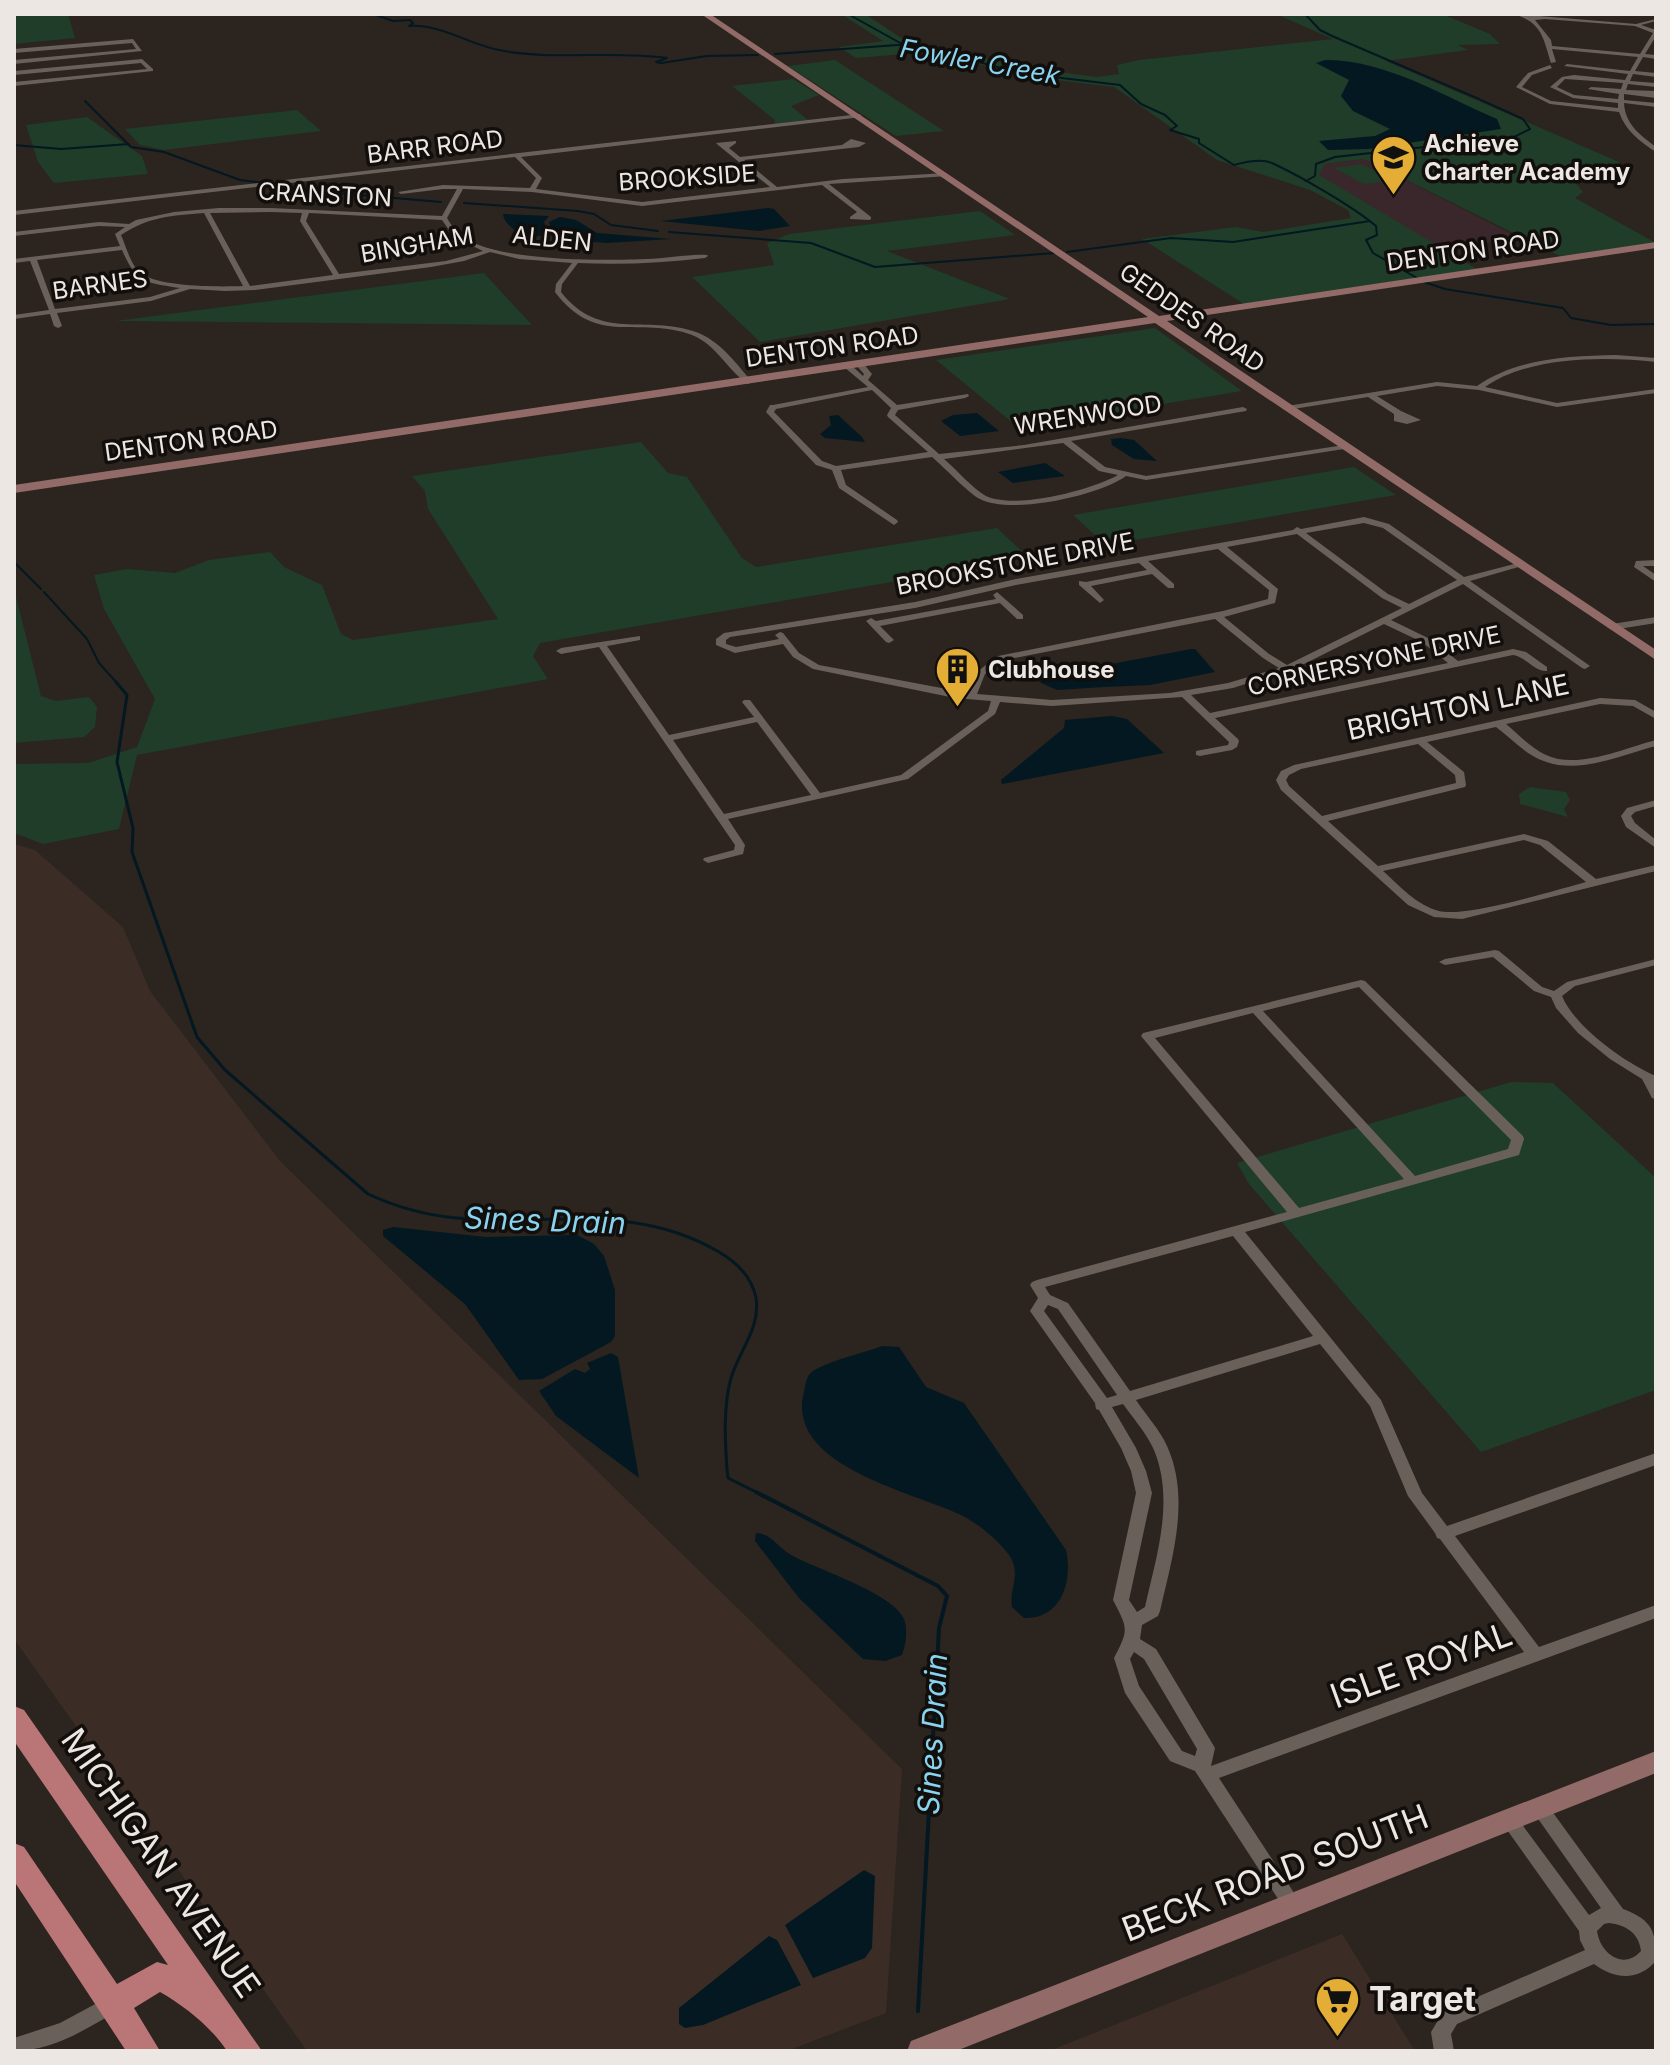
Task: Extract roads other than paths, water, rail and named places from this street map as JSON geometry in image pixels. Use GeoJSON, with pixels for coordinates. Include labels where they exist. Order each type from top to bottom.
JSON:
{"type":"FeatureCollection","features":[{"type":"Feature","properties":{"kind":"main road","name":"GEDDES ROAD"},"geometry":{"type":"LineString","coordinates":[[705,14],[1656,656]]}},
{"type":"Feature","properties":{"kind":"main road","name":"DENTON ROAD"},"geometry":{"type":"LineString","coordinates":[[14,489],[1162,321],[1656,245]]}},
{"type":"Feature","properties":{"kind":"main road","name":"MICHIGAN AVENUE"},"geometry":{"type":"LineString","coordinates":[[14,1718],[246,2051]]}},
{"type":"Feature","properties":{"kind":"main road","name":"BECK ROAD SOUTH"},"geometry":{"type":"LineString","coordinates":[[921,2051],[1656,1762]]}},
{"type":"Feature","properties":{"kind":"main road"},"geometry":{"type":"LineString","coordinates":[[14,1856],[144,2051]]}},
{"type":"Feature","properties":{"kind":"main road"},"geometry":{"type":"LineString","coordinates":[[112,2004],[157,1977],[170,1980],[226,2023]]}},
{"type":"Feature","properties":{"kind":"street"},"geometry":{"type":"LineString","coordinates":[[1520,15],[1636,25],[1656,32],[1619,101],[1619,110],[1636,135],[1656,150]]}},
{"type":"Feature","properties":{"kind":"street"},"geometry":{"type":"LineString","coordinates":[[1520,15],[1533,20],[1551,47],[1551,64]]}},
{"type":"Feature","properties":{"kind":"street"},"geometry":{"type":"LineString","coordinates":[[1533,20],[1542,17]]}},
{"type":"Feature","properties":{"kind":"street"},"geometry":{"type":"LineString","coordinates":[[1636,25],[1656,20]]}},
{"type":"Feature","properties":{"kind":"street"},"geometry":{"type":"LineString","coordinates":[[14,51],[131,41],[140,50],[14,62]]}},
{"type":"Feature","properties":{"kind":"street"},"geometry":{"type":"LineString","coordinates":[[1551,47],[1656,57]]}},
{"type":"Feature","properties":{"kind":"street"},"geometry":{"type":"LineString","coordinates":[[14,73],[145,61],[149,66],[149,71],[14,84]]}},
{"type":"Feature","properties":{"kind":"street"},"geometry":{"type":"LineString","coordinates":[[1619,110],[1550,102],[1519,87],[1530,74],[1551,64],[1656,75]]}},
{"type":"Feature","properties":{"kind":"street"},"geometry":{"type":"LineString","coordinates":[[1656,85],[1574,77],[1564,78],[1553,87],[1573,96],[1656,105]]}},
{"type":"Feature","properties":{"kind":"street"},"geometry":{"type":"LineString","coordinates":[[1622,91],[1656,95]]}},
{"type":"Feature","properties":{"kind":"street","name":"BARR ROAD"},"geometry":{"type":"LineString","coordinates":[[14,213],[860,116]]}},
{"type":"Feature","properties":{"kind":"street"},"geometry":{"type":"LineString","coordinates":[[1636,135],[1656,134]]}},
{"type":"Feature","properties":{"kind":"street"},"geometry":{"type":"LineString","coordinates":[[739,159],[844,146]]}},
{"type":"Feature","properties":{"kind":"street"},"geometry":{"type":"LineString","coordinates":[[725,148],[776,189]]}},
{"type":"Feature","properties":{"kind":"street"},"geometry":{"type":"LineString","coordinates":[[517,156],[539,178],[532,190]]}},
{"type":"Feature","properties":{"kind":"street","name":"BROOKSIDE"},"geometry":{"type":"LineString","coordinates":[[401,192],[461,187],[532,190],[642,204],[823,183],[944,173]]}},
{"type":"Feature","properties":{"kind":"street"},"geometry":{"type":"LineString","coordinates":[[823,183],[861,212]]}},
{"type":"Feature","properties":{"kind":"street"},"geometry":{"type":"LineString","coordinates":[[444,218],[461,187]]}},
{"type":"Feature","properties":{"kind":"street"},"geometry":{"type":"LineString","coordinates":[[159,197],[169,216]]}},
{"type":"Feature","properties":{"kind":"street","name":"CRANSTON"},"geometry":{"type":"LineString","coordinates":[[14,234],[99,224],[127,225],[169,216],[246,209],[444,218]]}},
{"type":"Feature","properties":{"kind":"street"},"geometry":{"type":"LineString","coordinates":[[206,212],[247,287]]}},
{"type":"Feature","properties":{"kind":"street"},"geometry":{"type":"LineString","coordinates":[[306,212],[303,221],[337,276]]}},
{"type":"Feature","properties":{"kind":"street","name":"ALDEN"},"geometry":{"type":"LineString","coordinates":[[444,218],[452,233],[490,250],[576,262],[705,256]]}},
{"type":"Feature","properties":{"kind":"street"},"geometry":{"type":"LineString","coordinates":[[127,225],[118,234],[140,276],[190,287]]}},
{"type":"Feature","properties":{"kind":"street"},"geometry":{"type":"LineString","coordinates":[[14,261],[124,248]]}},
{"type":"Feature","properties":{"kind":"street","name":"BINGHAM"},"geometry":{"type":"LineString","coordinates":[[190,287],[247,287],[337,276],[454,261],[490,250]]}},
{"type":"Feature","properties":{"kind":"street"},"geometry":{"type":"LineString","coordinates":[[33,259],[58,326]]}},
{"type":"Feature","properties":{"kind":"street"},"geometry":{"type":"LineString","coordinates":[[576,262],[558,288],[560,296],[579,316],[613,325],[666,327],[693,333],[708,341],[748,382]]}},
{"type":"Feature","properties":{"kind":"street","name":"BARNES"},"geometry":{"type":"LineString","coordinates":[[14,317],[157,298],[190,287]]}},
{"type":"Feature","properties":{"kind":"street"},"geometry":{"type":"LineString","coordinates":[[1479,388],[1491,377],[1506,371],[1588,358],[1656,360]]}},
{"type":"Feature","properties":{"kind":"street"},"geometry":{"type":"LineString","coordinates":[[854,366],[868,374],[864,380],[895,408]]}},
{"type":"Feature","properties":{"kind":"street"},"geometry":{"type":"LineString","coordinates":[[1287,408],[1437,384],[1479,388],[1557,405],[1656,391]]}},
{"type":"Feature","properties":{"kind":"street"},"geometry":{"type":"LineString","coordinates":[[873,388],[788,401],[771,409],[771,414],[819,463],[836,468],[842,486],[894,522]]}},
{"type":"Feature","properties":{"kind":"street"},"geometry":{"type":"LineString","coordinates":[[1370,395],[1398,413]]}},
{"type":"Feature","properties":{"kind":"street"},"geometry":{"type":"LineString","coordinates":[[895,408],[965,396]]}},
{"type":"Feature","properties":{"kind":"street"},"geometry":{"type":"LineString","coordinates":[[895,408],[891,415],[936,456],[982,497],[1001,503],[1088,490],[1122,476]]}},
{"type":"Feature","properties":{"kind":"street","name":"WRENWOOD"},"geometry":{"type":"LineString","coordinates":[[836,468],[1064,440],[1243,409]]}},
{"type":"Feature","properties":{"kind":"street"},"geometry":{"type":"LineString","coordinates":[[1064,440],[1097,467],[1122,476],[1164,478],[1348,449]]}},
{"type":"Feature","properties":{"kind":"street","name":"BROOKSTONE DRIVE"},"geometry":{"type":"LineString","coordinates":[[785,641],[735,650],[721,645],[721,639],[727,635],[992,590],[1354,520],[1386,526],[1464,581]]}},
{"type":"Feature","properties":{"kind":"street"},"geometry":{"type":"LineString","coordinates":[[1297,530],[1385,596],[1409,608]]}},
{"type":"Feature","properties":{"kind":"street"},"geometry":{"type":"LineString","coordinates":[[971,697],[981,673],[1001,658],[1264,606],[1275,595],[1270,585],[1219,545]]}},
{"type":"Feature","properties":{"kind":"street"},"geometry":{"type":"LineString","coordinates":[[1140,559],[1171,586]]}},
{"type":"Feature","properties":{"kind":"street"},"geometry":{"type":"LineString","coordinates":[[1654,576],[1638,567],[1639,563],[1656,563]]}},
{"type":"Feature","properties":{"kind":"street"},"geometry":{"type":"LineString","coordinates":[[773,627],[804,662],[829,671],[971,697],[1083,702],[1185,695],[1246,682],[1286,668],[1464,581],[1482,581],[1524,567]]}},
{"type":"Feature","properties":{"kind":"street"},"geometry":{"type":"LineString","coordinates":[[1084,585],[1154,571]]}},
{"type":"Feature","properties":{"kind":"street"},"geometry":{"type":"LineString","coordinates":[[1070,573],[1100,600]]}},
{"type":"Feature","properties":{"kind":"street"},"geometry":{"type":"LineString","coordinates":[[1464,581],[1585,666]]}},
{"type":"Feature","properties":{"kind":"street"},"geometry":{"type":"LineString","coordinates":[[992,590],[1020,617]]}},
{"type":"Feature","properties":{"kind":"street"},"geometry":{"type":"LineString","coordinates":[[874,624],[1002,600]]}},
{"type":"Feature","properties":{"kind":"street"},"geometry":{"type":"LineString","coordinates":[[863,612],[889,640]]}},
{"type":"Feature","properties":{"kind":"street"},"geometry":{"type":"LineString","coordinates":[[1217,616],[1260,652],[1286,668]]}},
{"type":"Feature","properties":{"kind":"street"},"geometry":{"type":"LineString","coordinates":[[1617,630],[1656,620]]}},
{"type":"Feature","properties":{"kind":"street"},"geometry":{"type":"LineString","coordinates":[[1385,621],[1425,640],[1456,664]]}},
{"type":"Feature","properties":{"kind":"street"},"geometry":{"type":"LineString","coordinates":[[1617,630],[1656,627]]}},
{"type":"Feature","properties":{"kind":"street"},"geometry":{"type":"LineString","coordinates":[[561,651],[637,638]]}},
{"type":"Feature","properties":{"kind":"street"},"geometry":{"type":"LineString","coordinates":[[602,645],[724,817],[740,845],[739,852],[708,860]]}},
{"type":"Feature","properties":{"kind":"street","name":"CORNERSYONE DRIVE"},"geometry":{"type":"LineString","coordinates":[[1208,716],[1517,652],[1544,669]]}},
{"type":"Feature","properties":{"kind":"street"},"geometry":{"type":"LineString","coordinates":[[1185,695],[1234,744],[1200,753]]}},
{"type":"Feature","properties":{"kind":"street","name":"BRIGHTON LANE"},"geometry":{"type":"LineString","coordinates":[[1320,820],[1285,788],[1281,780],[1291,769],[1611,699],[1635,703],[1656,716]]}},
{"type":"Feature","properties":{"kind":"street"},"geometry":{"type":"LineString","coordinates":[[724,817],[889,782],[914,772],[992,712],[996,700]]}},
{"type":"Feature","properties":{"kind":"street"},"geometry":{"type":"LineString","coordinates":[[747,702],[818,797]]}},
{"type":"Feature","properties":{"kind":"street"},"geometry":{"type":"LineString","coordinates":[[668,738],[760,719]]}},
{"type":"Feature","properties":{"kind":"street"},"geometry":{"type":"LineString","coordinates":[[1498,723],[1539,755],[1556,762],[1576,762],[1656,743]]}},
{"type":"Feature","properties":{"kind":"street"},"geometry":{"type":"LineString","coordinates":[[1320,820],[1461,785],[1460,774],[1419,740]]}},
{"type":"Feature","properties":{"kind":"street"},"geometry":{"type":"LineString","coordinates":[[1656,803],[1631,810],[1626,819],[1656,845]]}},
{"type":"Feature","properties":{"kind":"street"},"geometry":{"type":"LineString","coordinates":[[1320,820],[1418,908],[1443,916],[1462,916],[1656,868]]}},
{"type":"Feature","properties":{"kind":"street"},"geometry":{"type":"LineString","coordinates":[[1375,870],[1524,837],[1544,843],[1594,883]]}},
{"type":"Feature","properties":{"kind":"street"},"geometry":{"type":"LineString","coordinates":[[1445,962],[1495,953],[1538,989],[1556,995],[1562,1010],[1630,1070],[1652,1079],[1656,1095]]}},
{"type":"Feature","properties":{"kind":"street"},"geometry":{"type":"LineString","coordinates":[[1556,995],[1571,984],[1656,962]]}},
{"type":"Feature","properties":{"kind":"street"},"geometry":{"type":"LineString","coordinates":[[1041,1291],[1514,1152],[1518,1139],[1361,983],[1147,1036],[1296,1214]]}},
{"type":"Feature","properties":{"kind":"street"},"geometry":{"type":"LineString","coordinates":[[1255,1009],[1413,1181]]}},
{"type":"Feature","properties":{"kind":"street"},"geometry":{"type":"LineString","coordinates":[[1237,1231],[1376,1404],[1416,1496],[1536,1655]]}},
{"type":"Feature","properties":{"kind":"street"},"geometry":{"type":"LineString","coordinates":[[1041,1291],[1063,1306],[1160,1446],[1174,1490],[1172,1517],[1152,1611],[1134,1622]]}},
{"type":"Feature","properties":{"kind":"street"},"geometry":{"type":"LineString","coordinates":[[1041,1291],[1037,1311],[1137,1461],[1142,1477],[1144,1493],[1121,1600],[1134,1622],[1132,1642],[1122,1658],[1131,1688],[1176,1756],[1204,1770],[1292,1905]]}},
{"type":"Feature","properties":{"kind":"street"},"geometry":{"type":"LineString","coordinates":[[1101,1405],[1323,1338]]}},
{"type":"Feature","properties":{"kind":"street"},"geometry":{"type":"LineString","coordinates":[[1442,1534],[1656,1459]]}},
{"type":"Feature","properties":{"kind":"street","name":"ISLE ROYAL"},"geometry":{"type":"LineString","coordinates":[[1204,1770],[1656,1611]]}},
{"type":"Feature","properties":{"kind":"street"},"geometry":{"type":"LineString","coordinates":[[1132,1642],[1150,1654],[1206,1748],[1204,1770]]}},
{"type":"Feature","properties":{"kind":"street"},"geometry":{"type":"LineString","coordinates":[[1509,1820],[1588,1928],[1589,1945],[1595,1955],[1622,1968],[1641,1965],[1650,1954],[1651,1932],[1617,1915],[1540,1808]]}},
{"type":"Feature","properties":{"kind":"street"},"geometry":{"type":"LineString","coordinates":[[1588,1928],[1599,1917],[1617,1915]]}},
{"type":"Feature","properties":{"kind":"street"},"geometry":{"type":"LineString","coordinates":[[1443,2042],[1450,2018],[1595,1955]]}},
{"type":"Feature","properties":{"kind":"street"},"geometry":{"type":"LineString","coordinates":[[14,2047],[65,2031],[112,2004]]}},
{"type":"Feature","properties":{"kind":"water"},"geometry":{"type":"Polygon","coordinates":[[[1325,60],[1370,66],[1416,82],[1497,119],[1501,129],[1368,149],[1328,150],[1319,141],[1375,136],[1390,129],[1353,111],[1341,96],[1349,80],[1316,63],[1325,60]]]}},
{"type":"Feature","properties":{"kind":"water"},"geometry":{"type":"Polygon","coordinates":[[[774,209],[790,226],[759,231],[661,221],[774,209]]]}},
{"type":"Feature","properties":{"kind":"water"},"geometry":{"type":"Polygon","coordinates":[[[503,214],[549,216],[544,222],[549,233],[536,236],[522,233],[509,225],[503,214]]]}},
{"type":"Feature","properties":{"kind":"water"},"geometry":{"type":"Polygon","coordinates":[[[560,217],[576,220],[597,233],[671,239],[607,243],[554,239],[549,222],[560,217]]]}},
{"type":"Feature","properties":{"kind":"water"},"geometry":{"type":"Polygon","coordinates":[[[977,413],[999,431],[960,436],[941,421],[953,415],[977,413]]]}},
{"type":"Feature","properties":{"kind":"water"},"geometry":{"type":"Polygon","coordinates":[[[838,415],[865,442],[825,438],[820,434],[831,425],[829,416],[838,415]]]}},
{"type":"Feature","properties":{"kind":"water"},"geometry":{"type":"Polygon","coordinates":[[[1111,439],[1134,440],[1157,461],[1134,459],[1112,445],[1111,439]]]}},
{"type":"Feature","properties":{"kind":"water"},"geometry":{"type":"Polygon","coordinates":[[[1045,463],[1065,476],[1013,483],[998,472],[1045,463]]]}},
{"type":"Feature","properties":{"kind":"water"},"geometry":{"type":"Polygon","coordinates":[[[1195,649],[1215,672],[1150,685],[1057,690],[1039,682],[1048,676],[1195,649]]]}},
{"type":"Feature","properties":{"kind":"water"},"geometry":{"type":"Polygon","coordinates":[[[1112,716],[1127,719],[1164,753],[1002,784],[1001,780],[1064,728],[1065,720],[1112,716]]]}},
{"type":"Feature","properties":{"kind":"water"},"geometry":{"type":"Polygon","coordinates":[[[393,1227],[486,1237],[577,1235],[594,1244],[604,1256],[615,1290],[615,1336],[611,1342],[542,1379],[519,1380],[465,1304],[383,1236],[383,1230],[393,1227]]]}},
{"type":"Feature","properties":{"kind":"water"},"geometry":{"type":"Polygon","coordinates":[[[882,1346],[899,1347],[926,1387],[964,1403],[1066,1550],[1066,1586],[1062,1596],[1047,1612],[1024,1618],[1012,1607],[1013,1562],[1000,1544],[982,1528],[963,1516],[859,1474],[814,1440],[803,1418],[804,1392],[809,1375],[832,1362],[882,1346]]]}},
{"type":"Feature","properties":{"kind":"water"},"geometry":{"type":"Polygon","coordinates":[[[611,1353],[618,1357],[639,1478],[556,1416],[539,1391],[575,1369],[585,1373],[590,1369],[587,1363],[611,1353]]]}},
{"type":"Feature","properties":{"kind":"water"},"geometry":{"type":"Polygon","coordinates":[[[756,1533],[770,1538],[791,1555],[870,1591],[897,1609],[906,1628],[902,1655],[885,1661],[863,1659],[799,1598],[755,1541],[756,1533]]]}},
{"type":"Feature","properties":{"kind":"water"},"geometry":{"type":"Polygon","coordinates":[[[864,1870],[875,1876],[872,1948],[865,1958],[813,1978],[785,1925],[864,1870]]]}},
{"type":"Feature","properties":{"kind":"water"},"geometry":{"type":"Polygon","coordinates":[[[769,1936],[777,1940],[801,1985],[703,2025],[685,2028],[679,2024],[679,2008],[769,1936]]]}},
{"type":"Feature","properties":{"kind":"waterway","name":"Fowler Creek"},"geometry":{"type":"LineString","coordinates":[[373,14],[393,21],[410,20],[413,23],[409,26],[432,28],[488,47],[519,53],[667,58],[656,62],[661,63],[707,56],[758,55]]}},
{"type":"Feature","properties":{"kind":"waterway"},"geometry":{"type":"LineString","coordinates":[[848,14],[902,44]]}},
{"type":"Feature","properties":{"kind":"waterway"},"geometry":{"type":"LineString","coordinates":[[1305,14],[1320,30],[1332,36],[1479,99]]}},
{"type":"Feature","properties":{"kind":"waterway","name":"Fowler Creek"},"geometry":{"type":"LineString","coordinates":[[775,54],[911,44],[1020,73],[1120,85],[1141,104],[1165,115],[1177,126],[1170,130],[1199,139],[1199,143],[1234,165],[1268,162],[1307,181]]}},
{"type":"Feature","properties":{"kind":"waterway"},"geometry":{"type":"LineString","coordinates":[[1307,181],[1315,176],[1316,164],[1335,157],[1514,137],[1530,129],[1523,119],[1481,100]]}},
{"type":"Feature","properties":{"kind":"waterway"},"geometry":{"type":"LineString","coordinates":[[85,101],[128,144]]}},
{"type":"Feature","properties":{"kind":"waterway"},"geometry":{"type":"LineString","coordinates":[[14,145],[61,149],[128,144]]}},
{"type":"Feature","properties":{"kind":"waterway"},"geometry":{"type":"LineString","coordinates":[[128,144],[164,152],[240,180],[264,183]]}},
{"type":"Feature","properties":{"kind":"waterway","name":"Fowler Creek"},"geometry":{"type":"LineString","coordinates":[[1307,181],[1369,221]]}},
{"type":"Feature","properties":{"kind":"waterway"},"geometry":{"type":"LineString","coordinates":[[278,188],[441,202]]}},
{"type":"Feature","properties":{"kind":"waterway"},"geometry":{"type":"LineString","coordinates":[[464,203],[578,211],[594,214],[611,225],[658,231]]}},
{"type":"Feature","properties":{"kind":"waterway"},"geometry":{"type":"LineString","coordinates":[[1067,252],[1171,238],[1233,242],[1369,221]]}},
{"type":"Feature","properties":{"kind":"waterway","name":"Fowler Creek"},"geometry":{"type":"LineString","coordinates":[[1369,221],[1376,226],[1377,235],[1366,240],[1373,253],[1417,278]]}},
{"type":"Feature","properties":{"kind":"waterway"},"geometry":{"type":"LineString","coordinates":[[669,232],[811,243],[875,267],[1054,253]]}},
{"type":"Feature","properties":{"kind":"waterway","name":"Fowler Creek"},"geometry":{"type":"LineString","coordinates":[[1424,282],[1445,289],[1563,308],[1571,318],[1611,325],[1656,324]]}},
{"type":"Feature","properties":{"kind":"waterway","name":"Sines Drain"},"geometry":{"type":"LineString","coordinates":[[14,562],[41,589]]}},
{"type":"Feature","properties":{"kind":"waterway","name":"Sines Drain"},"geometry":{"type":"LineString","coordinates":[[44,592],[87,639],[99,663],[118,684]]}},
{"type":"Feature","properties":{"kind":"waterway","name":"Sines Drain"},"geometry":{"type":"LineString","coordinates":[[116,682],[127,695],[117,762],[133,828],[132,852],[197,1037],[225,1070],[368,1194],[379,1199],[422,1213],[456,1218],[589,1219],[654,1226],[687,1236],[731,1260],[751,1283],[757,1309],[728,1389],[725,1424],[727,1470],[728,1478],[756,1492]]}},
{"type":"Feature","properties":{"kind":"waterway","name":"Sines Drain"},"geometry":{"type":"LineString","coordinates":[[756,1492],[760,1494]]}},
{"type":"Feature","properties":{"kind":"waterway","name":"Sines Drain"},"geometry":{"type":"LineString","coordinates":[[756,1492],[938,1586],[947,1596],[939,1628],[918,2011]]}},
{"type":"Feature","properties":{"kind":"place","name":"Achieve Charter Academy"},"geometry":{"type":"Point","coordinates":[1393,197]}},
{"type":"Feature","properties":{"kind":"place","name":"Clubhouse"},"geometry":{"type":"Point","coordinates":[957,709]}},
{"type":"Feature","properties":{"kind":"place","name":"Target"},"geometry":{"type":"Point","coordinates":[1338,2038]}}]}
